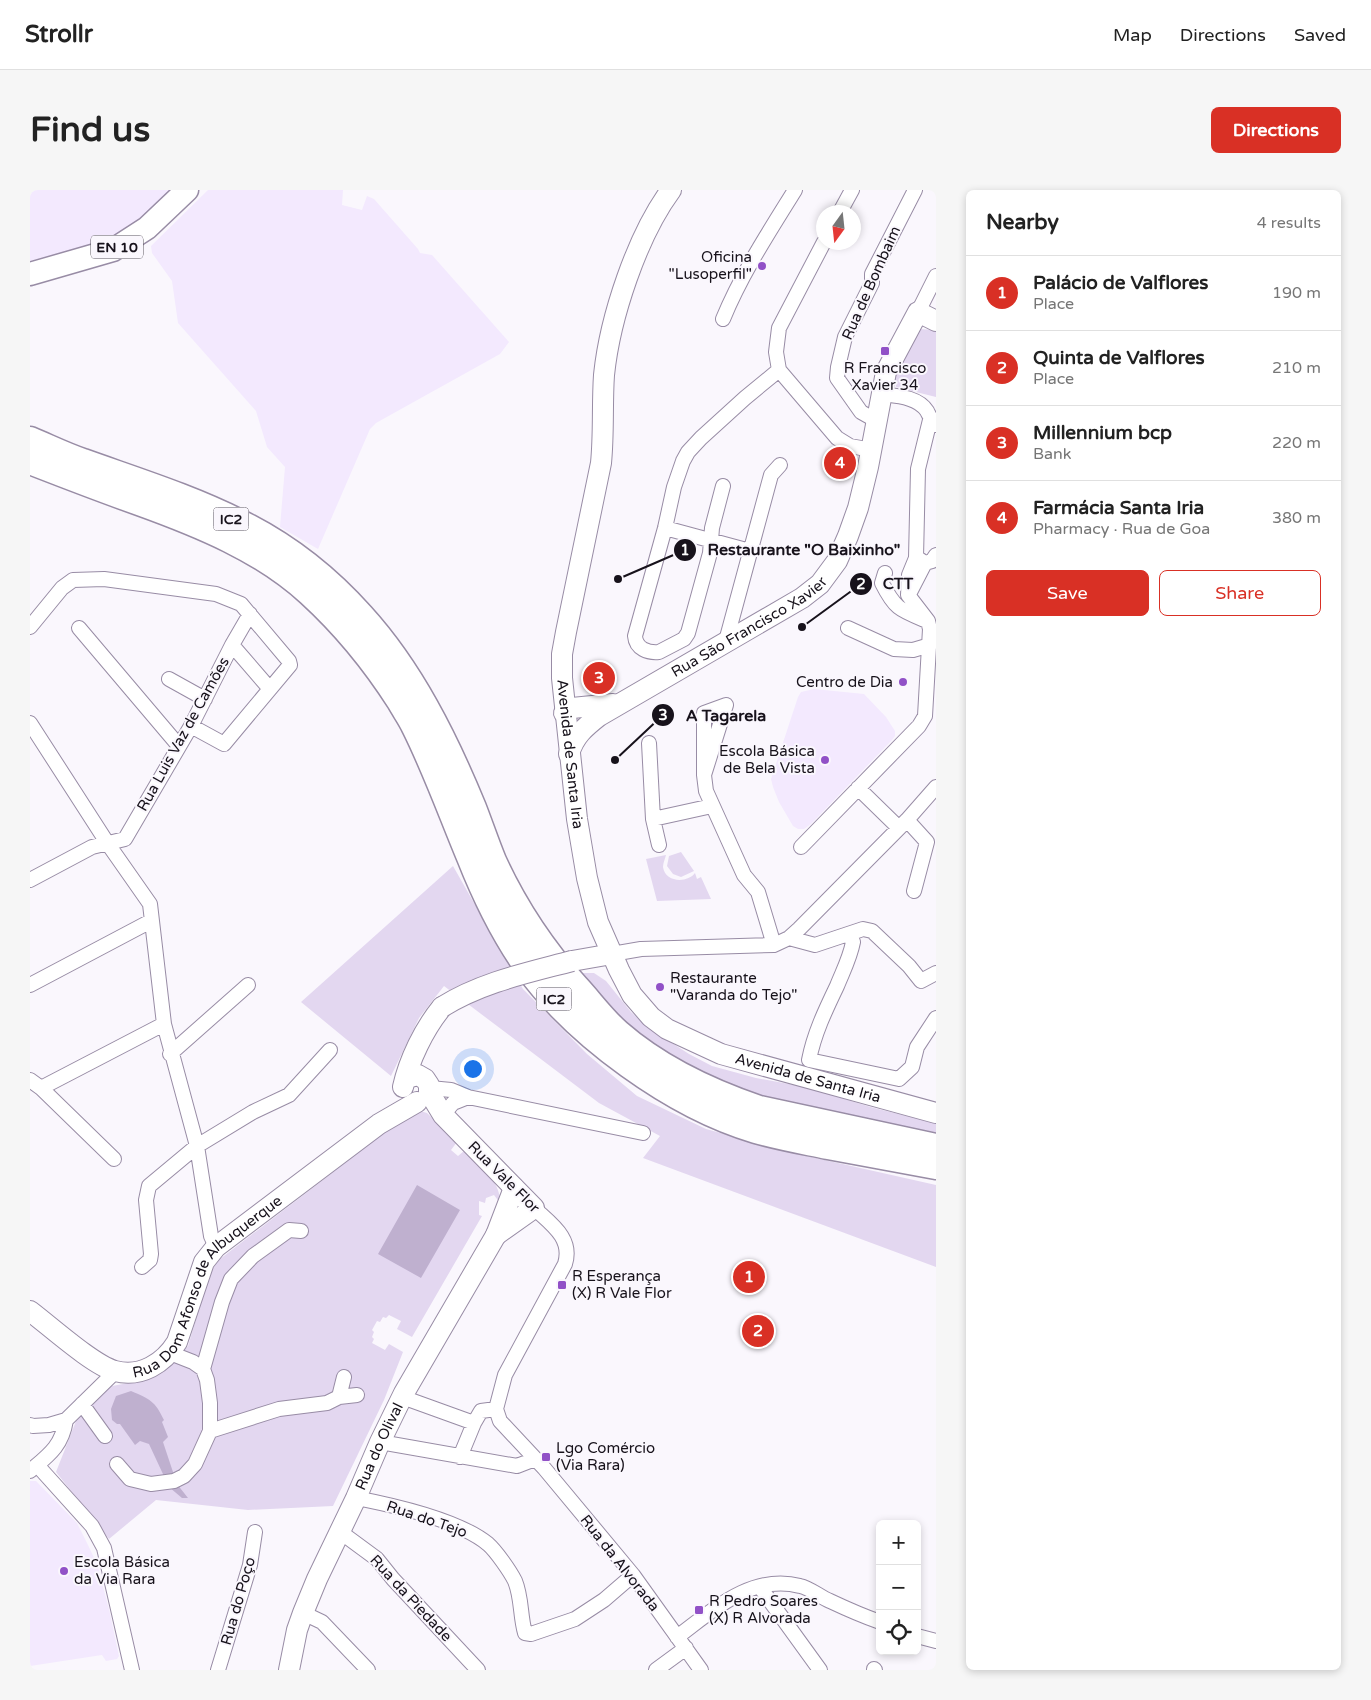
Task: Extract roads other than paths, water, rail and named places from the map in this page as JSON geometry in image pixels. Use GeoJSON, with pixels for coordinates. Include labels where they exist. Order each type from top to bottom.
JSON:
{"type":"FeatureCollection","features":[{"type":"Feature","properties":{"kind":"highway","name":"IC2"},"geometry":{"type":"LineString","coordinates":[[30,440],[80,461],[147,483],[243,524],[282,547],[332,586],[414,725],[480,880],[516,949],[541,984],[579,1022],[623,1059],[686,1101],[730,1121],[781,1136],[936,1166]]}},
{"type":"Feature","properties":{"kind":"highway","name":"IC2"},"geometry":{"type":"LineString","coordinates":[[30,461],[178,515],[236,543],[285,573],[389,650],[418,694],[458,776],[494,862],[528,927],[560,970],[616,1031],[642,1051],[713,1092],[759,1109],[936,1147]]}},
{"type":"Feature","properties":{"kind":"main road","name":"EN 10"},"geometry":{"type":"LineString","coordinates":[[30,274],[113,250],[147,228],[187,190]]}},
{"type":"Feature","properties":{"kind":"main road","name":"Avenida de Santa Iria"},"geometry":{"type":"LineString","coordinates":[[671,190],[660,205],[642,239],[626,284],[608,348],[604,377],[601,463],[566,632],[562,678],[564,713],[577,819],[596,917],[632,995],[651,1017],[667,1028],[721,1054],[936,1114]]}},
{"type":"Feature","properties":{"kind":"main road"},"geometry":{"type":"LineString","coordinates":[[918,312],[936,321]]}},
{"type":"Feature","properties":{"kind":"main road","name":"Rua São Francisco Xavier"},"geometry":{"type":"LineString","coordinates":[[564,713],[579,719],[625,702],[802,598],[820,584],[836,561],[848,536],[858,508],[872,450],[886,372],[918,312]]}},
{"type":"Feature","properties":{"kind":"main road"},"geometry":{"type":"LineString","coordinates":[[562,678],[568,688],[578,697],[600,711]]}},
{"type":"Feature","properties":{"kind":"main road","name":"Rua São Francisco Xavier"},"geometry":{"type":"LineString","coordinates":[[569,754],[572,743],[600,711]]}},
{"type":"Feature","properties":{"kind":"main road"},"geometry":{"type":"LineString","coordinates":[[419,1090],[422,1038],[435,1015],[442,1007],[464,994],[523,974],[572,961],[612,954]]}},
{"type":"Feature","properties":{"kind":"main road","name":"Rua Vale Flor"},"geometry":{"type":"LineString","coordinates":[[419,1090],[534,1208]]}},
{"type":"Feature","properties":{"kind":"main road","name":"Rua Dom Afonso de Albuquerque"},"geometry":{"type":"LineString","coordinates":[[30,1311],[97,1362],[116,1371],[139,1371],[158,1364],[170,1354],[177,1342],[204,1262],[216,1247],[380,1124],[419,1090]]}},
{"type":"Feature","properties":{"kind":"main road","name":"Rua do Olival"},"geometry":{"type":"LineString","coordinates":[[289,1670],[297,1630],[303,1613],[380,1442],[402,1397],[496,1235],[514,1188]]}},
{"type":"Feature","properties":{"kind":"main road","name":"Rua do Olival"},"geometry":{"type":"LineString","coordinates":[[496,1235],[534,1208]]}},
{"type":"Feature","properties":{"kind":"street"},"geometry":{"type":"LineString","coordinates":[[723,319],[750,263],[795,190]]}},
{"type":"Feature","properties":{"kind":"street"},"geometry":{"type":"LineString","coordinates":[[844,205],[852,190]]}},
{"type":"Feature","properties":{"kind":"street","name":"Rua de Bombaim"},"geometry":{"type":"LineString","coordinates":[[877,421],[861,412],[837,378],[838,367],[845,337],[872,283],[872,274],[915,190]]}},
{"type":"Feature","properties":{"kind":"street"},"geometry":{"type":"LineString","coordinates":[[820,250],[779,328],[776,352],[779,370],[837,438],[850,446],[872,450]]}},
{"type":"Feature","properties":{"kind":"street","name":"Rua São Francisco Xavier"},"geometry":{"type":"LineString","coordinates":[[918,312],[936,276]]}},
{"type":"Feature","properties":{"kind":"street"},"geometry":{"type":"LineString","coordinates":[[723,486],[712,528],[712,540],[688,634],[684,639],[661,652],[639,647],[635,636],[665,528],[674,487],[683,461],[688,452],[701,438],[779,370]]}},
{"type":"Feature","properties":{"kind":"street"},"geometry":{"type":"LineString","coordinates":[[801,847],[919,726],[925,716],[930,629],[928,621],[908,594],[926,558],[918,468],[933,423],[920,404],[904,397],[882,394]]}},
{"type":"Feature","properties":{"kind":"street"},"geometry":{"type":"LineString","coordinates":[[726,641],[771,475],[780,465]]}},
{"type":"Feature","properties":{"kind":"street"},"geometry":{"type":"LineString","coordinates":[[665,528],[750,551]]}},
{"type":"Feature","properties":{"kind":"street"},"geometry":{"type":"LineString","coordinates":[[885,573],[882,583],[889,598],[898,608],[928,621]]}},
{"type":"Feature","properties":{"kind":"street"},"geometry":{"type":"LineString","coordinates":[[30,627],[62,588],[73,580],[104,579],[216,594],[241,604],[290,665],[224,744],[191,726]]}},
{"type":"Feature","properties":{"kind":"street","name":"Rua Luis Vaz de Camões"},"geometry":{"type":"LineString","coordinates":[[30,880],[92,847],[125,838],[191,726],[250,614]]}},
{"type":"Feature","properties":{"kind":"street"},"geometry":{"type":"LineString","coordinates":[[79,628],[179,746]]}},
{"type":"Feature","properties":{"kind":"street"},"geometry":{"type":"LineString","coordinates":[[848,628],[894,649],[913,650],[930,645]]}},
{"type":"Feature","properties":{"kind":"street"},"geometry":{"type":"LineString","coordinates":[[232,645],[270,689]]}},
{"type":"Feature","properties":{"kind":"street"},"geometry":{"type":"LineString","coordinates":[[169,679],[205,699]]}},
{"type":"Feature","properties":{"kind":"street"},"geometry":{"type":"LineString","coordinates":[[30,723],[108,844],[150,904],[164,1024],[170,1054],[197,1146],[211,1236],[216,1247]]}},
{"type":"Feature","properties":{"kind":"street"},"geometry":{"type":"LineString","coordinates":[[649,743],[653,819],[659,845]]}},
{"type":"Feature","properties":{"kind":"street"},"geometry":{"type":"LineString","coordinates":[[704,775],[706,791],[712,806],[744,875],[758,892],[774,945]]}},
{"type":"Feature","properties":{"kind":"street"},"geometry":{"type":"LineString","coordinates":[[612,954],[641,949],[774,945],[789,938],[903,824],[936,787]]}},
{"type":"Feature","properties":{"kind":"street"},"geometry":{"type":"LineString","coordinates":[[858,788],[928,842],[914,891]]}},
{"type":"Feature","properties":{"kind":"street"},"geometry":{"type":"LineString","coordinates":[[653,819],[712,806]]}},
{"type":"Feature","properties":{"kind":"street"},"geometry":{"type":"LineString","coordinates":[[30,985],[151,921]]}},
{"type":"Feature","properties":{"kind":"street"},"geometry":{"type":"LineString","coordinates":[[789,938],[815,945],[863,929],[872,931],[909,966],[921,981],[936,973]]}},
{"type":"Feature","properties":{"kind":"street"},"geometry":{"type":"LineString","coordinates":[[848,934],[853,942],[851,955],[821,1020],[812,1043],[809,1060],[899,1079],[912,1067],[918,1047],[936,1018]]}},
{"type":"Feature","properties":{"kind":"street"},"geometry":{"type":"LineString","coordinates":[[170,1054],[248,986]]}},
{"type":"Feature","properties":{"kind":"street"},"geometry":{"type":"LineString","coordinates":[[114,1159],[36,1084],[164,1024]]}},
{"type":"Feature","properties":{"kind":"street"},"geometry":{"type":"LineString","coordinates":[[142,1267],[150,1260],[151,1254],[146,1200],[149,1186],[197,1146],[254,1112],[289,1095],[330,1050]]}},
{"type":"Feature","properties":{"kind":"street"},"geometry":{"type":"LineString","coordinates":[[419,1090],[451,1090],[468,1096],[643,1133]]}},
{"type":"Feature","properties":{"kind":"street"},"geometry":{"type":"LineString","coordinates":[[443,1115],[452,1103],[468,1096]]}},
{"type":"Feature","properties":{"kind":"street","name":"Rua Vale Flor"},"geometry":{"type":"LineString","coordinates":[[498,1415],[505,1375],[565,1264],[567,1256],[565,1240],[560,1232],[534,1208]]}},
{"type":"Feature","properties":{"kind":"street"},"geometry":{"type":"LineString","coordinates":[[117,1464],[130,1479],[150,1484],[174,1481],[184,1476],[195,1464],[210,1430],[210,1403],[203,1369],[222,1302],[231,1279],[253,1256],[289,1230],[301,1232]]}},
{"type":"Feature","properties":{"kind":"street"},"geometry":{"type":"LineString","coordinates":[[170,1354],[194,1362],[203,1369]]}},
{"type":"Feature","properties":{"kind":"street"},"geometry":{"type":"LineString","coordinates":[[30,1425],[49,1425],[66,1420],[116,1371]]}},
{"type":"Feature","properties":{"kind":"street"},"geometry":{"type":"LineString","coordinates":[[338,1397],[344,1377]]}},
{"type":"Feature","properties":{"kind":"street"},"geometry":{"type":"LineString","coordinates":[[210,1430],[279,1409],[327,1403],[338,1397],[357,1395]]}},
{"type":"Feature","properties":{"kind":"street"},"geometry":{"type":"LineString","coordinates":[[402,1397],[474,1423]]}},
{"type":"Feature","properties":{"kind":"street"},"geometry":{"type":"LineString","coordinates":[[82,1404],[105,1436]]}},
{"type":"Feature","properties":{"kind":"street"},"geometry":{"type":"LineString","coordinates":[[460,1457],[481,1411],[498,1415]]}},
{"type":"Feature","properties":{"kind":"street","name":"Rua da Alvorada"},"geometry":{"type":"LineString","coordinates":[[498,1415],[633,1575],[701,1670]]}},
{"type":"Feature","properties":{"kind":"street"},"geometry":{"type":"LineString","coordinates":[[66,1420],[64,1432],[54,1452],[34,1468],[92,1526],[104,1548],[128,1669]]}},
{"type":"Feature","properties":{"kind":"street"},"geometry":{"type":"LineString","coordinates":[[380,1442],[517,1466],[535,1459]]}},
{"type":"Feature","properties":{"kind":"street","name":"Rua do Tejo"},"geometry":{"type":"LineString","coordinates":[[356,1498],[426,1516],[472,1533],[489,1545],[514,1579],[520,1596],[525,1633],[531,1634],[575,1619],[604,1600],[633,1575]]}},
{"type":"Feature","properties":{"kind":"street","name":"Rua da Piedade"},"geometry":{"type":"LineString","coordinates":[[339,1531],[377,1560],[478,1670]]}},
{"type":"Feature","properties":{"kind":"street","name":"Rua do Poço"},"geometry":{"type":"LineString","coordinates":[[218,1670],[250,1565],[255,1532]]}},
{"type":"Feature","properties":{"kind":"street"},"geometry":{"type":"LineString","coordinates":[[656,1670],[725,1601],[748,1589],[778,1584],[800,1586],[829,1601],[876,1620]]}},
{"type":"Feature","properties":{"kind":"street"},"geometry":{"type":"LineString","coordinates":[[760,1587],[820,1670]]}},
{"type":"Feature","properties":{"kind":"street"},"geometry":{"type":"LineString","coordinates":[[303,1613],[322,1622],[368,1670]]}},
{"type":"Feature","properties":{"kind":"street"},"geometry":{"type":"LineString","coordinates":[[921,1637],[936,1641]]}},
{"type":"Feature","properties":{"kind":"place","name":"Oficina \"Lusoperfil\""},"geometry":{"type":"Point","coordinates":[762,266]}},
{"type":"Feature","properties":{"kind":"place","name":"R Francisco Xavier 34"},"geometry":{"type":"Point","coordinates":[885,351]}},
{"type":"Feature","properties":{"kind":"place","name":"Farmácia Santa Iria"},"geometry":{"type":"Point","coordinates":[840,463]}},
{"type":"Feature","properties":{"kind":"place","name":"Restaurante \"O Baixinho\""},"geometry":{"type":"Point","coordinates":[618,579]}},
{"type":"Feature","properties":{"kind":"place","name":"CTT"},"geometry":{"type":"Point","coordinates":[802,627]}},
{"type":"Feature","properties":{"kind":"place","name":"Millennium bcp"},"geometry":{"type":"Point","coordinates":[599,678]}},
{"type":"Feature","properties":{"kind":"place","name":"Centro de Dia"},"geometry":{"type":"Point","coordinates":[903,682]}},
{"type":"Feature","properties":{"kind":"place","name":"A Tagarela"},"geometry":{"type":"Point","coordinates":[615,760]}},
{"type":"Feature","properties":{"kind":"place","name":"Escola Básica de Bela Vista"},"geometry":{"type":"Point","coordinates":[825,760]}},
{"type":"Feature","properties":{"kind":"place","name":"Restaurante \"Varanda do Tejo\""},"geometry":{"type":"Point","coordinates":[660,987]}},
{"type":"Feature","properties":{"kind":"place","name":"Palácio de Valflores"},"geometry":{"type":"Point","coordinates":[749,1277]}},
{"type":"Feature","properties":{"kind":"place","name":"R Esperança (X) R Vale Flor"},"geometry":{"type":"Point","coordinates":[562,1285]}},
{"type":"Feature","properties":{"kind":"place","name":"Quinta de Valflores"},"geometry":{"type":"Point","coordinates":[758,1331]}},
{"type":"Feature","properties":{"kind":"place","name":"Lgo Comércio (Via Rara)"},"geometry":{"type":"Point","coordinates":[546,1457]}},
{"type":"Feature","properties":{"kind":"place","name":"Escola Básica da Via Rara"},"geometry":{"type":"Point","coordinates":[64,1571]}},
{"type":"Feature","properties":{"kind":"place","name":"R Pedro Soares (X) R Alvorada"},"geometry":{"type":"Point","coordinates":[699,1610]}}]}
